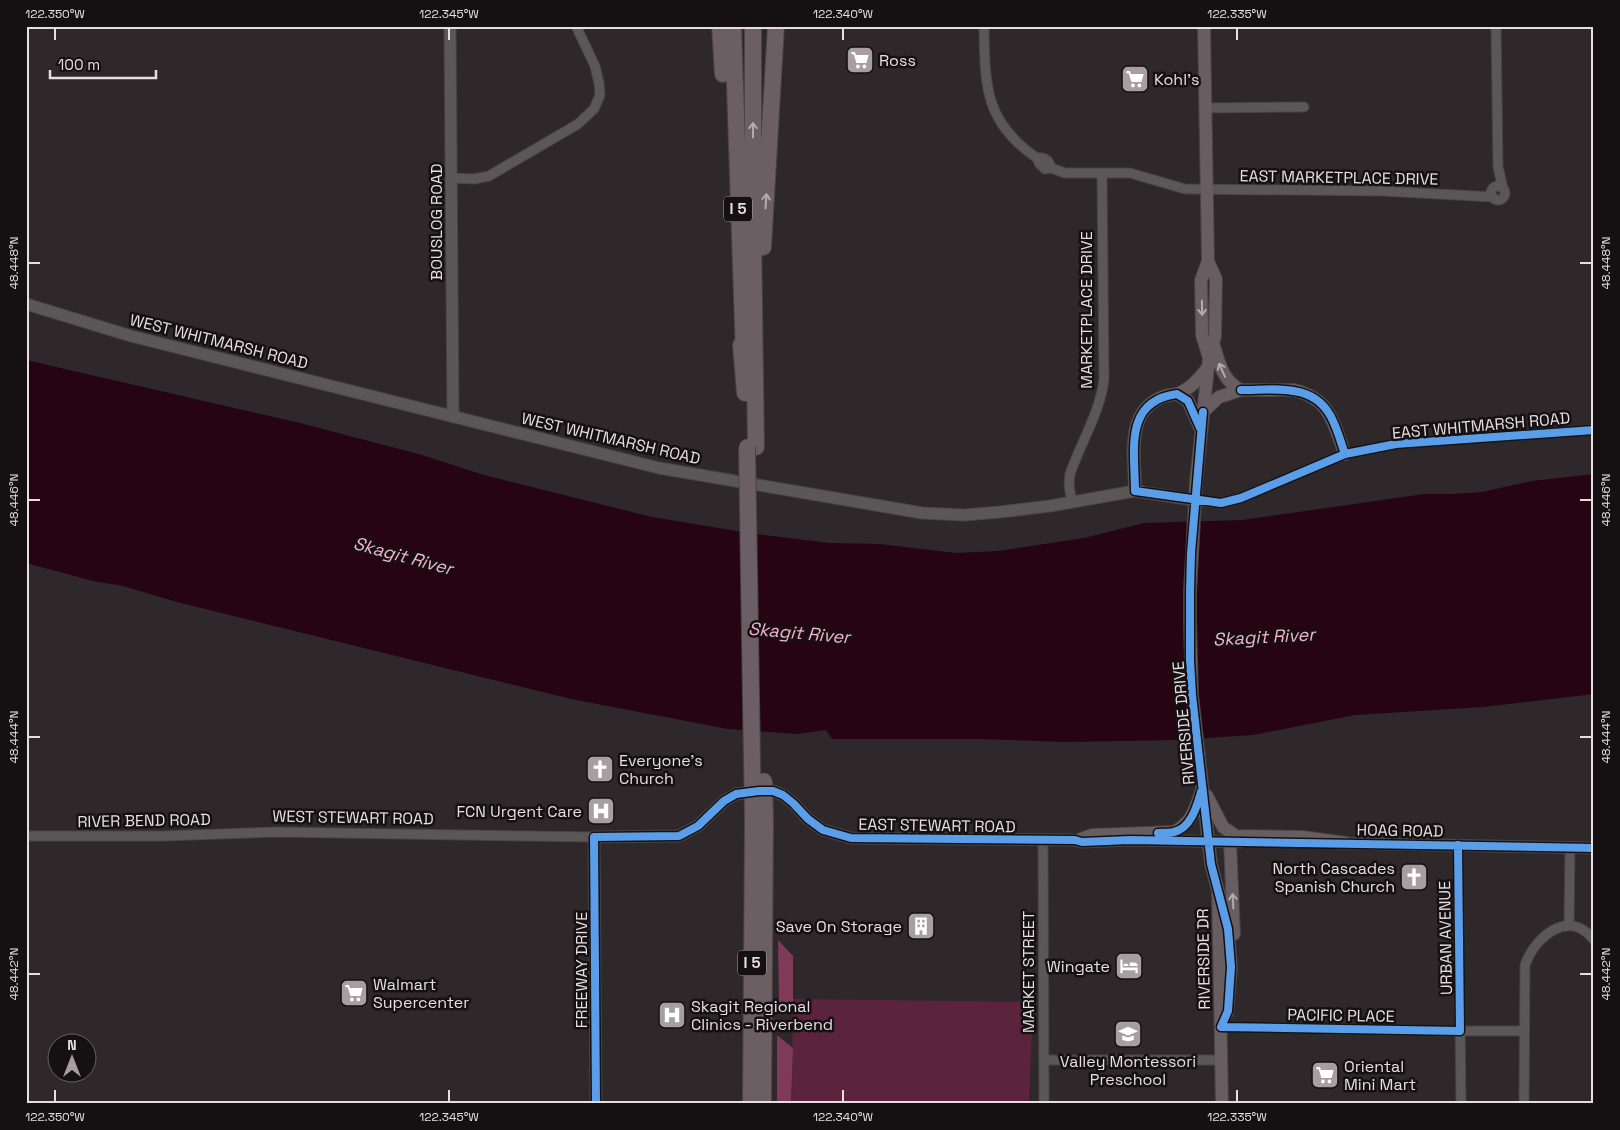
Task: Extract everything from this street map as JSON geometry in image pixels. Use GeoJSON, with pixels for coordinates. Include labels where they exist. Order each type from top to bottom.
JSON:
{"type":"FeatureCollection","features":[{"type":"Feature","properties":{"kind":"highway"},"geometry":{"type":"LineString","coordinates":[[720,26],[732,234],[745,393]]}},
{"type":"Feature","properties":{"kind":"highway","name":"I 5"},"geometry":{"type":"LineString","coordinates":[[733,26],[745,393],[751,447]]}},
{"type":"Feature","properties":{"kind":"highway","name":"I 5"},"geometry":{"type":"LineString","coordinates":[[753,26],[754,337],[751,447],[759,822],[760,1101]]}},
{"type":"Feature","properties":{"kind":"highway"},"geometry":{"type":"LineString","coordinates":[[754,337],[761,273],[776,26]]}},
{"type":"Feature","properties":{"kind":"main road"},"geometry":{"type":"LineString","coordinates":[[1135,491],[1134,436],[1138,419],[1152,403],[1167,395],[1177,394],[1198,381],[1208,363],[1202,335],[1201,280],[1208,261],[1204,26]]}},
{"type":"Feature","properties":{"kind":"main road"},"geometry":{"type":"LineString","coordinates":[[1208,261],[1216,279],[1215,336],[1213,342],[1228,382],[1241,390]]}},
{"type":"Feature","properties":{"kind":"main road","name":"RIVERSIDE DRIVE"},"geometry":{"type":"LineString","coordinates":[[1213,342],[1208,363],[1202,412],[1196,482],[1190,582],[1190,623],[1192,695],[1207,835],[1211,864],[1228,929],[1231,967],[1228,1011],[1221,1027],[1222,1104]]}},
{"type":"Feature","properties":{"kind":"main road"},"geometry":{"type":"LineString","coordinates":[[1202,412],[1218,397],[1241,390],[1294,390],[1317,399],[1324,405],[1334,422],[1345,454]]}},
{"type":"Feature","properties":{"kind":"main road"},"geometry":{"type":"LineString","coordinates":[[1177,394],[1188,401],[1201,430]]}},
{"type":"Feature","properties":{"kind":"main road"},"geometry":{"type":"LineString","coordinates":[[1078,840],[1092,835],[1174,832],[1184,826],[1194,813],[1203,787]]}},
{"type":"Feature","properties":{"kind":"main road"},"geometry":{"type":"LineString","coordinates":[[1203,787],[1223,827],[1236,836],[1302,837],[1346,843]]}},
{"type":"Feature","properties":{"kind":"main road"},"geometry":{"type":"LineString","coordinates":[[1230,842],[1234,926],[1231,967]]}},
{"type":"Feature","properties":{"kind":"main road","name":"RIVERSIDE DR"},"geometry":{"type":"LineString","coordinates":[[1218,890],[1221,1027]]}},
{"type":"Feature","properties":{"kind":"street","name":"BOUSLOG ROAD"},"geometry":{"type":"LineString","coordinates":[[450,26],[453,417]]}},
{"type":"Feature","properties":{"kind":"street"},"geometry":{"type":"LineString","coordinates":[[452,178],[474,179],[489,176],[578,124],[594,109],[600,95],[600,83],[595,66],[576,26]]}},
{"type":"Feature","properties":{"kind":"street","name":"EAST MARKETPLACE DRIVE"},"geometry":{"type":"LineString","coordinates":[[984,26],[987,86],[991,103],[1001,125],[1010,136],[1037,158],[1045,169],[1051,168],[1065,172],[1130,172],[1185,189],[1382,191],[1471,196],[1496,191],[1498,167],[1496,26]]}},
{"type":"Feature","properties":{"kind":"street"},"geometry":{"type":"LineString","coordinates":[[1205,108],[1304,108]]}},
{"type":"Feature","properties":{"kind":"street","name":"MARKETPLACE DRIVE"},"geometry":{"type":"LineString","coordinates":[[1072,502],[1069,486],[1070,474],[1103,392],[1102,173]]}},
{"type":"Feature","properties":{"kind":"street","name":"WEST WHITMARSH ROAD"},"geometry":{"type":"LineString","coordinates":[[26,304],[131,336],[659,468],[922,513],[964,515],[991,513],[1050,506],[1135,491],[1200,501]]}},
{"type":"Feature","properties":{"kind":"street","name":"EAST WHITMARSH ROAD"},"geometry":{"type":"LineString","coordinates":[[1200,501],[1221,503],[1241,498],[1345,454],[1396,444],[1594,430]]}},
{"type":"Feature","properties":{"kind":"street","name":"EAST STEWART ROAD"},"geometry":{"type":"LineString","coordinates":[[759,791],[773,791],[783,795],[808,819],[823,830],[851,838],[1078,840],[1125,838],[1130,840],[1207,835]]}},
{"type":"Feature","properties":{"kind":"street","name":"WEST STEWART ROAD"},"geometry":{"type":"LineString","coordinates":[[261,833],[594,837],[679,836],[698,826],[724,801],[736,794],[759,791]]}},
{"type":"Feature","properties":{"kind":"street","name":"RIVER BEND ROAD"},"geometry":{"type":"LineString","coordinates":[[26,836],[164,836],[261,833]]}},
{"type":"Feature","properties":{"kind":"street","name":"HOAG ROAD"},"geometry":{"type":"LineString","coordinates":[[1207,835],[1230,842],[1594,848]]}},
{"type":"Feature","properties":{"kind":"street","name":"FREEWAY DRIVE"},"geometry":{"type":"LineString","coordinates":[[594,837],[596,1104]]}},
{"type":"Feature","properties":{"kind":"street","name":"MARKET STREET"},"geometry":{"type":"LineString","coordinates":[[1043,840],[1044,1104]]}},
{"type":"Feature","properties":{"kind":"street","name":"URBAN AVENUE"},"geometry":{"type":"LineString","coordinates":[[1458,845],[1461,1104]]}},
{"type":"Feature","properties":{"kind":"street"},"geometry":{"type":"LineString","coordinates":[[1570,848],[1570,924]]}},
{"type":"Feature","properties":{"kind":"street"},"geometry":{"type":"LineString","coordinates":[[1524,1104],[1525,965],[1528,955],[1534,946],[1547,934],[1558,927],[1570,924],[1579,926],[1589,933],[1594,940]]}},
{"type":"Feature","properties":{"kind":"street","name":"PACIFIC PLACE"},"geometry":{"type":"LineString","coordinates":[[1221,1027],[1524,1031]]}},
{"type":"Feature","properties":{"kind":"street"},"geometry":{"type":"LineString","coordinates":[[1044,1060],[1222,1060]]}},
{"type":"Feature","properties":{"kind":"shaded area"},"geometry":{"type":"Polygon","coordinates":[[[778,940],[793,956],[793,1012],[784,1012],[779,1005],[778,940]]]}},
{"type":"Feature","properties":{"kind":"shaded area"},"geometry":{"type":"Polygon","coordinates":[[[793,999],[1033,1002],[1029,1104],[792,1104],[793,999]]]}},
{"type":"Feature","properties":{"kind":"shaded area"},"geometry":{"type":"Polygon","coordinates":[[[777,1035],[793,1048],[791,1104],[777,1104],[777,1035]]]}},
{"type":"Feature","properties":{"kind":"water","name":"Skagit River"},"geometry":{"type":"Polygon","coordinates":[[[26,360],[300,423],[422,455],[484,475],[652,517],[755,534],[830,543],[880,544],[956,553],[998,551],[1084,538],[1144,523],[1243,520],[1424,494],[1482,492],[1532,481],[1594,474],[1594,694],[1483,707],[1355,715],[1253,735],[1178,740],[1065,742],[982,739],[832,739],[826,730],[798,734],[728,729],[571,699],[26,563],[26,360]]]}},
{"type":"Feature","properties":{"kind":"cycle path"},"geometry":{"type":"LineString","coordinates":[[1241,390],[1294,391],[1306,394],[1316,400],[1326,408],[1333,421],[1345,454]]}},
{"type":"Feature","properties":{"kind":"cycle path"},"geometry":{"type":"LineString","coordinates":[[1200,428],[1188,401],[1177,394],[1160,399],[1148,407],[1140,417],[1136,431],[1134,445],[1135,491],[1221,503],[1241,498],[1345,454],[1396,444],[1594,430]]}},
{"type":"Feature","properties":{"kind":"cycle path"},"geometry":{"type":"LineString","coordinates":[[1203,412],[1191,553],[1190,660],[1192,695],[1211,864],[1228,929],[1231,967],[1228,1011],[1221,1027],[1460,1031],[1458,845]]}},
{"type":"Feature","properties":{"kind":"cycle path"},"geometry":{"type":"LineString","coordinates":[[596,1104],[594,837],[679,836],[698,826],[724,801],[736,794],[773,791],[783,795],[808,819],[823,830],[851,838],[1075,840],[1082,842],[1130,840],[1594,848]]}},
{"type":"Feature","properties":{"kind":"cycle path"},"geometry":{"type":"LineString","coordinates":[[1158,833],[1174,832],[1185,826],[1192,816],[1201,792]]}},
{"type":"Feature","properties":{"kind":"place","name":"Ross"},"geometry":{"type":"Point","coordinates":[860,60]}},
{"type":"Feature","properties":{"kind":"place","name":"Kohl's"},"geometry":{"type":"Point","coordinates":[1135,79]}},
{"type":"Feature","properties":{"kind":"place","name":"Everyone's Church"},"geometry":{"type":"Point","coordinates":[600,769]}},
{"type":"Feature","properties":{"kind":"place","name":"FCN Urgent Care"},"geometry":{"type":"Point","coordinates":[601,811]}},
{"type":"Feature","properties":{"kind":"place","name":"North Cascades Spanish Church"},"geometry":{"type":"Point","coordinates":[1414,877]}},
{"type":"Feature","properties":{"kind":"place","name":"Save On Storage"},"geometry":{"type":"Point","coordinates":[921,926]}},
{"type":"Feature","properties":{"kind":"place","name":"Wingate"},"geometry":{"type":"Point","coordinates":[1129,966]}},
{"type":"Feature","properties":{"kind":"place","name":"Walmart Supercenter"},"geometry":{"type":"Point","coordinates":[354,993]}},
{"type":"Feature","properties":{"kind":"place","name":"Skagit Regional Clinics - Riverbend"},"geometry":{"type":"Point","coordinates":[672,1015]}},
{"type":"Feature","properties":{"kind":"place","name":"Valley Montessori Preschool"},"geometry":{"type":"Point","coordinates":[1128,1034]}},
{"type":"Feature","properties":{"kind":"place","name":"Oriental Mini Mart"},"geometry":{"type":"Point","coordinates":[1325,1075]}}]}
